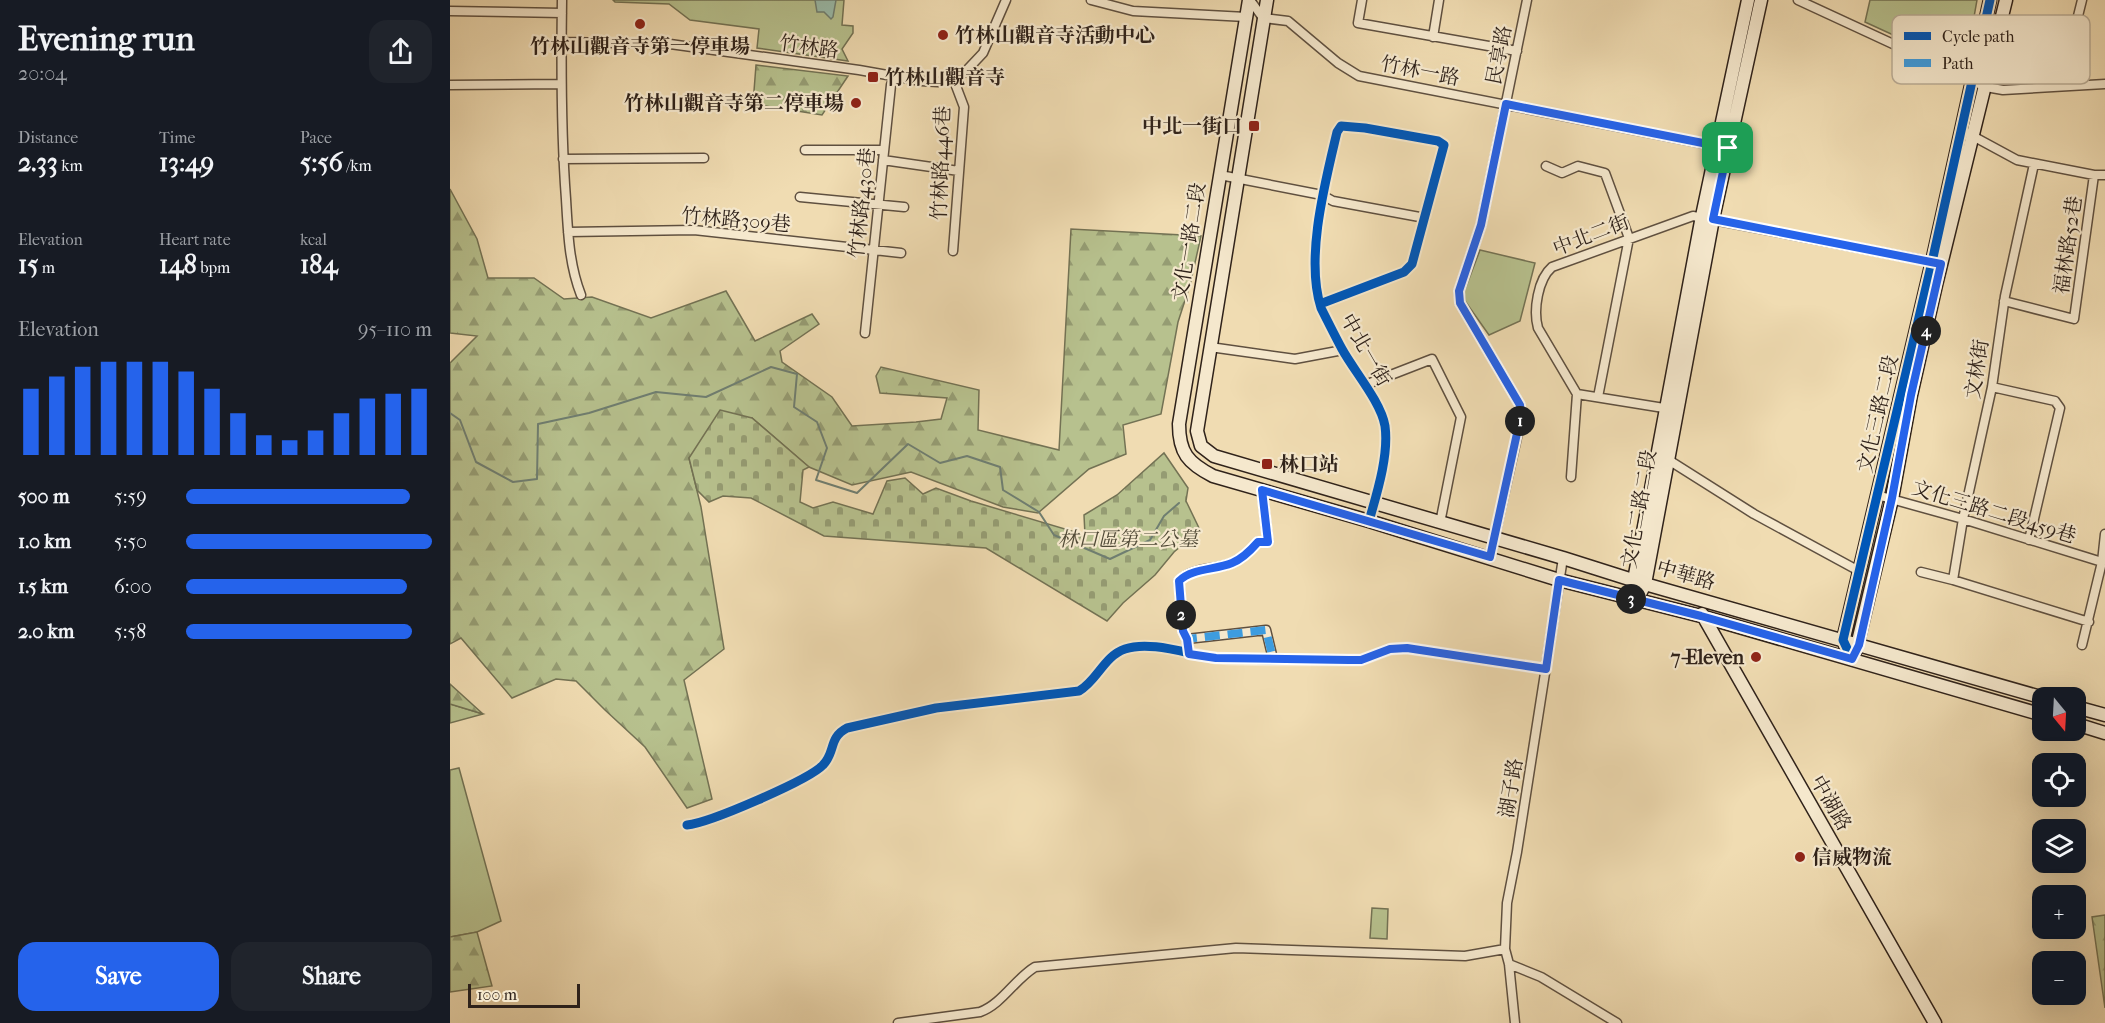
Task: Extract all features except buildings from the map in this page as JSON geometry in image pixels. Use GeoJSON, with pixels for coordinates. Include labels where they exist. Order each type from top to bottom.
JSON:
{"type":"FeatureCollection","features":[{"type":"Feature","properties":{"kind":"street"},"geometry":{"type":"LineString","coordinates":[[562,0],[563,159],[573,274],[581,295]]}},
{"type":"Feature","properties":{"kind":"street"},"geometry":{"type":"LineString","coordinates":[[953,78],[965,72],[983,53],[1006,0]]}},
{"type":"Feature","properties":{"kind":"street"},"geometry":{"type":"LineString","coordinates":[[1091,0],[1133,11],[1263,18]]}},
{"type":"Feature","properties":{"kind":"street"},"geometry":{"type":"LineString","coordinates":[[1249,0],[1263,18]]}},
{"type":"Feature","properties":{"kind":"street","name":"文化一路二段"},"geometry":{"type":"LineString","coordinates":[[1213,476],[1199,469],[1186,457],[1179,441],[1179,424],[1249,0]]}},
{"type":"Feature","properties":{"kind":"street","name":"文化一路二段"},"geometry":{"type":"LineString","coordinates":[[1214,456],[1201,446],[1197,431],[1267,0]]}},
{"type":"Feature","properties":{"kind":"street"},"geometry":{"type":"LineString","coordinates":[[1362,0],[1358,23],[1517,51]]}},
{"type":"Feature","properties":{"kind":"street"},"geometry":{"type":"LineString","coordinates":[[1433,37],[1439,0]]}},
{"type":"Feature","properties":{"kind":"street","name":"民享路"},"geometry":{"type":"LineString","coordinates":[[1490,557],[1521,415],[1520,405],[1460,303],[1459,291],[1481,225],[1527,0]]}},
{"type":"Feature","properties":{"kind":"street","name":"文化二路二段"},"geometry":{"type":"LineString","coordinates":[[1637,600],[1748,0]]}},
{"type":"Feature","properties":{"kind":"street","name":"文化二路二段"},"geometry":{"type":"LineString","coordinates":[[1722,147],[1761,0]]}},
{"type":"Feature","properties":{"kind":"street"},"geometry":{"type":"LineString","coordinates":[[1798,0],[1892,43]]}},
{"type":"Feature","properties":{"kind":"street","name":"文化三路二段"},"geometry":{"type":"LineString","coordinates":[[1987,15],[1990,0]]}},
{"type":"Feature","properties":{"kind":"street","name":"文化三路二段"},"geometry":{"type":"LineString","coordinates":[[2003,15],[2006,0]]}},
{"type":"Feature","properties":{"kind":"street"},"geometry":{"type":"LineString","coordinates":[[2078,15],[2082,0]]}},
{"type":"Feature","properties":{"kind":"street"},"geometry":{"type":"LineString","coordinates":[[450,11],[562,12]]}},
{"type":"Feature","properties":{"kind":"street","name":"竹林一路"},"geometry":{"type":"LineString","coordinates":[[1263,18],[1288,21],[1338,63],[1359,76],[1722,147]]}},
{"type":"Feature","properties":{"kind":"street","name":"竹林路"},"geometry":{"type":"LineString","coordinates":[[562,42],[670,44],[921,81],[938,82],[953,78]]}},
{"type":"Feature","properties":{"kind":"street","name":"竹林路430巷"},"geometry":{"type":"LineString","coordinates":[[865,333],[891,85],[894,77]]}},
{"type":"Feature","properties":{"kind":"street","name":"竹林路446巷"},"geometry":{"type":"LineString","coordinates":[[953,78],[964,107],[953,251]]}},
{"type":"Feature","properties":{"kind":"street"},"geometry":{"type":"LineString","coordinates":[[450,85],[561,84]]}},
{"type":"Feature","properties":{"kind":"street","name":"文化三路二段"},"geometry":{"type":"LineString","coordinates":[[1852,659],[1859,645],[1892,498],[1960,130],[1971,84]]}},
{"type":"Feature","properties":{"kind":"street"},"geometry":{"type":"LineString","coordinates":[[1980,84],[2003,90],[2105,84]]}},
{"type":"Feature","properties":{"kind":"street","name":"文化三路二段"},"geometry":{"type":"LineString","coordinates":[[1843,640],[1936,263],[1987,84]]}},
{"type":"Feature","properties":{"kind":"street","name":"中北一街"},"geometry":{"type":"LineString","coordinates":[[1369,521],[1383,464],[1385,424],[1320,304],[1314,274],[1322,195],[1337,132],[1341,126],[1438,141],[1444,145],[1425,218]]}},
{"type":"Feature","properties":{"kind":"street"},"geometry":{"type":"LineString","coordinates":[[1960,130],[2017,160],[2094,175],[2105,175]]}},
{"type":"Feature","properties":{"kind":"street"},"geometry":{"type":"LineString","coordinates":[[805,150],[884,150]]}},
{"type":"Feature","properties":{"kind":"street"},"geometry":{"type":"LineString","coordinates":[[563,159],[704,158]]}},
{"type":"Feature","properties":{"kind":"street"},"geometry":{"type":"LineString","coordinates":[[883,160],[959,171]]}},
{"type":"Feature","properties":{"kind":"street","name":"文林街"},"geometry":{"type":"LineString","coordinates":[[1953,580],[1963,519],[1992,387],[2004,302],[2034,164]]}},
{"type":"Feature","properties":{"kind":"street"},"geometry":{"type":"LineString","coordinates":[[1546,166],[1562,173],[1578,166],[1605,172],[1629,238],[1598,398]]}},
{"type":"Feature","properties":{"kind":"street"},"geometry":{"type":"LineString","coordinates":[[1220,175],[1322,195],[1333,201],[1425,218],[1412,264],[1404,272],[1320,304]]}},
{"type":"Feature","properties":{"kind":"street","name":"福林路52巷"},"geometry":{"type":"LineString","coordinates":[[2004,302],[2074,319],[2094,175]]}},
{"type":"Feature","properties":{"kind":"street"},"geometry":{"type":"LineString","coordinates":[[800,197],[904,207]]}},
{"type":"Feature","properties":{"kind":"street","name":"中北二街"},"geometry":{"type":"LineString","coordinates":[[1577,394],[1538,328],[1536,319],[1545,272],[1552,267],[1693,216],[1708,217]]}},
{"type":"Feature","properties":{"kind":"street"},"geometry":{"type":"LineString","coordinates":[[1708,217],[1936,263]]}},
{"type":"Feature","properties":{"kind":"street","name":"竹林路309巷"},"geometry":{"type":"LineString","coordinates":[[568,232],[694,230],[901,253]]}},
{"type":"Feature","properties":{"kind":"street"},"geometry":{"type":"LineString","coordinates":[[1210,346],[1295,359],[1343,350]]}},
{"type":"Feature","properties":{"kind":"street"},"geometry":{"type":"LineString","coordinates":[[1365,385],[1432,359],[1461,417],[1440,523]]}},
{"type":"Feature","properties":{"kind":"street"},"geometry":{"type":"LineString","coordinates":[[1992,387],[2055,401],[2060,408],[2029,540]]}},
{"type":"Feature","properties":{"kind":"street"},"geometry":{"type":"LineString","coordinates":[[1571,477],[1577,394],[1671,409]]}},
{"type":"Feature","properties":{"kind":"street","name":"文化二路二段"},"geometry":{"type":"LineString","coordinates":[[1639,582],[1667,459],[1671,409]]}},
{"type":"Feature","properties":{"kind":"street","name":"中華路"},"geometry":{"type":"LineString","coordinates":[[1214,456],[1703,601],[2032,695]]}},
{"type":"Feature","properties":{"kind":"street"},"geometry":{"type":"LineString","coordinates":[[1667,459],[1754,514],[1859,571]]}},
{"type":"Feature","properties":{"kind":"street","name":"中華路"},"geometry":{"type":"LineString","coordinates":[[1213,476],[1490,557],[1559,580],[1701,616],[2032,712]]}},
{"type":"Feature","properties":{"kind":"street"},"geometry":{"type":"LineString","coordinates":[[1189,654],[1187,639],[1183,631],[1179,581],[1185,575],[1234,562],[1258,542],[1268,542],[1262,490]]}},
{"type":"Feature","properties":{"kind":"street","name":"文化三路二段459巷"},"geometry":{"type":"LineString","coordinates":[[1877,495],[2102,562]]}},
{"type":"Feature","properties":{"kind":"street"},"geometry":{"type":"LineString","coordinates":[[2082,645],[2102,562],[2105,534]]}},
{"type":"Feature","properties":{"kind":"street","name":"湖子路"},"geometry":{"type":"LineString","coordinates":[[1515,1023],[1509,964],[1505,950],[1507,903],[1563,558]]}},
{"type":"Feature","properties":{"kind":"street"},"geometry":{"type":"LineString","coordinates":[[1921,572],[2088,622]]}},
{"type":"Feature","properties":{"kind":"street"},"geometry":{"type":"LineString","coordinates":[[1701,616],[1703,601]]}},
{"type":"Feature","properties":{"kind":"street","name":"中湖路"},"geometry":{"type":"LineString","coordinates":[[1701,616],[1935,1023]]}},
{"type":"Feature","properties":{"kind":"street"},"geometry":{"type":"LineString","coordinates":[[1187,639],[1266,630],[1274,659]]}},
{"type":"Feature","properties":{"kind":"street"},"geometry":{"type":"LineString","coordinates":[[1843,640],[1852,659]]}},
{"type":"Feature","properties":{"kind":"street"},"geometry":{"type":"LineString","coordinates":[[687,825],[725,812],[816,772],[829,758],[837,733],[847,728],[936,708],[1079,691],[1089,686],[1111,657],[1126,649],[1141,647],[1176,650],[1216,658],[1361,660],[1390,649],[1407,648],[1546,669]]}},
{"type":"Feature","properties":{"kind":"street"},"geometry":{"type":"LineString","coordinates":[[2086,710],[2105,715]]}},
{"type":"Feature","properties":{"kind":"street"},"geometry":{"type":"LineString","coordinates":[[2086,727],[2105,732]]}},
{"type":"Feature","properties":{"kind":"street"},"geometry":{"type":"LineString","coordinates":[[898,1023],[989,1009],[1024,974],[1035,967],[1236,948],[1465,956],[1505,950]]}},
{"type":"Feature","properties":{"kind":"street"},"geometry":{"type":"LineString","coordinates":[[1509,964],[1541,978],[1617,1023]]}},
{"type":"Feature","properties":{"kind":"green space"},"geometry":{"type":"Polygon","coordinates":[[[613,0],[844,0],[842,25],[853,26],[853,33],[842,49],[848,61],[757,48],[759,29],[690,20],[669,4],[615,2],[613,0]]]}},
{"type":"Feature","properties":{"kind":"green space"},"geometry":{"type":"Polygon","coordinates":[[[1870,0],[1977,0],[1974,15],[1892,15],[1892,34],[1865,22],[1870,0]]]}},
{"type":"Feature","properties":{"kind":"green space"},"geometry":{"type":"Polygon","coordinates":[[[756,65],[848,76],[822,115],[753,104],[756,65]]]}},
{"type":"Feature","properties":{"kind":"green space"},"geometry":{"type":"Polygon","coordinates":[[[450,189],[477,239],[488,278],[534,278],[564,299],[592,297],[651,318],[726,291],[755,341],[812,314],[819,324],[780,351],[782,362],[832,397],[852,426],[941,419],[947,398],[880,393],[876,376],[881,367],[979,390],[978,430],[1059,450],[1071,229],[1201,236],[1190,285],[1178,322],[1161,414],[1123,425],[1126,454],[1089,469],[1038,513],[1003,507],[911,472],[852,485],[809,467],[752,418],[689,458],[701,507],[724,649],[684,680],[712,799],[687,808],[645,747],[576,681],[556,679],[512,698],[461,638],[450,644],[450,363],[477,336],[450,333],[450,189]]]}},
{"type":"Feature","properties":{"kind":"green space"},"geometry":{"type":"Polygon","coordinates":[[[1480,250],[1535,263],[1520,321],[1489,335],[1465,301],[1464,292],[1480,250]]]}},
{"type":"Feature","properties":{"kind":"green space","name":"林口區第二公墓"},"geometry":{"type":"Polygon","coordinates":[[[720,410],[752,418],[809,467],[803,470],[800,502],[813,508],[833,502],[873,514],[887,481],[905,478],[923,494],[936,488],[971,501],[1085,535],[1084,515],[1117,495],[1164,453],[1188,488],[1186,501],[1200,530],[1174,552],[1155,575],[1123,603],[1107,621],[986,548],[824,536],[751,498],[723,496],[709,502],[697,490],[689,458],[720,410]]]}},
{"type":"Feature","properties":{"kind":"green space"},"geometry":{"type":"Polygon","coordinates":[[[450,684],[483,714],[450,704],[450,684]]]}},
{"type":"Feature","properties":{"kind":"green space"},"geometry":{"type":"Polygon","coordinates":[[[450,704],[483,714],[450,723],[450,704]]]}},
{"type":"Feature","properties":{"kind":"green space"},"geometry":{"type":"Polygon","coordinates":[[[459,768],[501,921],[477,932],[450,937],[450,770],[459,768]]]}},
{"type":"Feature","properties":{"kind":"green space"},"geometry":{"type":"Polygon","coordinates":[[[1372,908],[1388,909],[1387,939],[1370,938],[1372,908]]]}},
{"type":"Feature","properties":{"kind":"green space"},"geometry":{"type":"Polygon","coordinates":[[[2105,915],[2105,1008],[2092,917],[2105,915]]]}},
{"type":"Feature","properties":{"kind":"green space"},"geometry":{"type":"Polygon","coordinates":[[[477,932],[492,986],[450,992],[450,937],[477,932]]]}},
{"type":"Feature","properties":{"kind":"shaded area"},"geometry":{"type":"Polygon","coordinates":[[[815,0],[836,0],[831,19],[824,12],[817,12],[815,0]]]}},
{"type":"Feature","properties":{"kind":"waterway"},"geometry":{"type":"LineString","coordinates":[[450,413],[460,420],[476,462],[513,482],[537,479],[538,424],[589,413],[656,392],[706,397],[771,367],[797,374],[794,407],[817,422],[827,448],[816,480],[857,493],[908,444],[940,463],[967,456],[1000,467],[1003,490],[1039,512],[1054,535],[1110,559],[1150,540],[1164,516],[1179,503]]}},
{"type":"Feature","properties":{"kind":"marked path"},"geometry":{"type":"LineString","coordinates":[[1187,639],[1183,631],[1179,581],[1190,573],[1232,563],[1243,557],[1258,542],[1268,542],[1262,490]]}},
{"type":"Feature","properties":{"kind":"marked path"},"geometry":{"type":"LineString","coordinates":[[1188,644],[1187,639],[1266,630],[1273,659]]}},
{"type":"Feature","properties":{"kind":"cycle path"},"geometry":{"type":"LineString","coordinates":[[1987,15],[1990,0]]}},
{"type":"Feature","properties":{"kind":"cycle path"},"geometry":{"type":"LineString","coordinates":[[1852,659],[1843,640],[1971,84]]}},
{"type":"Feature","properties":{"kind":"cycle path"},"geometry":{"type":"LineString","coordinates":[[1320,304],[1404,272],[1412,264],[1444,145],[1438,141],[1341,126],[1337,132],[1322,197],[1315,267],[1317,288],[1321,308],[1342,349],[1378,407],[1385,426],[1384,461],[1369,521]]}},
{"type":"Feature","properties":{"kind":"cycle path"},"geometry":{"type":"LineString","coordinates":[[687,825],[736,809],[814,772],[827,760],[837,736],[847,728],[936,708],[1079,691],[1091,681],[1111,657],[1125,649],[1135,647],[1158,647],[1216,658],[1266,660],[1361,660],[1391,649],[1407,648],[1546,669]]}},
{"type":"Feature","properties":{"kind":"place","name":"竹林山觀音寺第一停車場"},"geometry":{"type":"Point","coordinates":[640,24]}},
{"type":"Feature","properties":{"kind":"place","name":"竹林山觀音寺活動中心"},"geometry":{"type":"Point","coordinates":[943,35]}},
{"type":"Feature","properties":{"kind":"place","name":"竹林山觀音寺"},"geometry":{"type":"Point","coordinates":[873,77]}},
{"type":"Feature","properties":{"kind":"place","name":"竹林山觀音寺第二停車場"},"geometry":{"type":"Point","coordinates":[856,103]}},
{"type":"Feature","properties":{"kind":"place","name":"中北一街口"},"geometry":{"type":"Point","coordinates":[1254,126]}},
{"type":"Feature","properties":{"kind":"place","name":"林口站"},"geometry":{"type":"Point","coordinates":[1267,464]}},
{"type":"Feature","properties":{"kind":"place","name":"7-Eleven"},"geometry":{"type":"Point","coordinates":[1756,657]}},
{"type":"Feature","properties":{"kind":"place","name":"信威物流"},"geometry":{"type":"Point","coordinates":[1800,857]}},
{"type":"Feature","properties":{"kind":"route"},"geometry":{"type":"LineString","coordinates":[[1506,104],[1728,148],[1713,219],[1941,264],[1859,645],[1852,659],[1701,616],[1559,580],[1546,669],[1407,648],[1377,652],[1361,660],[1216,658],[1189,654],[1187,639],[1183,631],[1179,581],[1185,575],[1234,562],[1258,542],[1268,542],[1262,490],[1490,557],[1521,415],[1520,405],[1460,303],[1459,291],[1481,225],[1506,104]]}}]}
